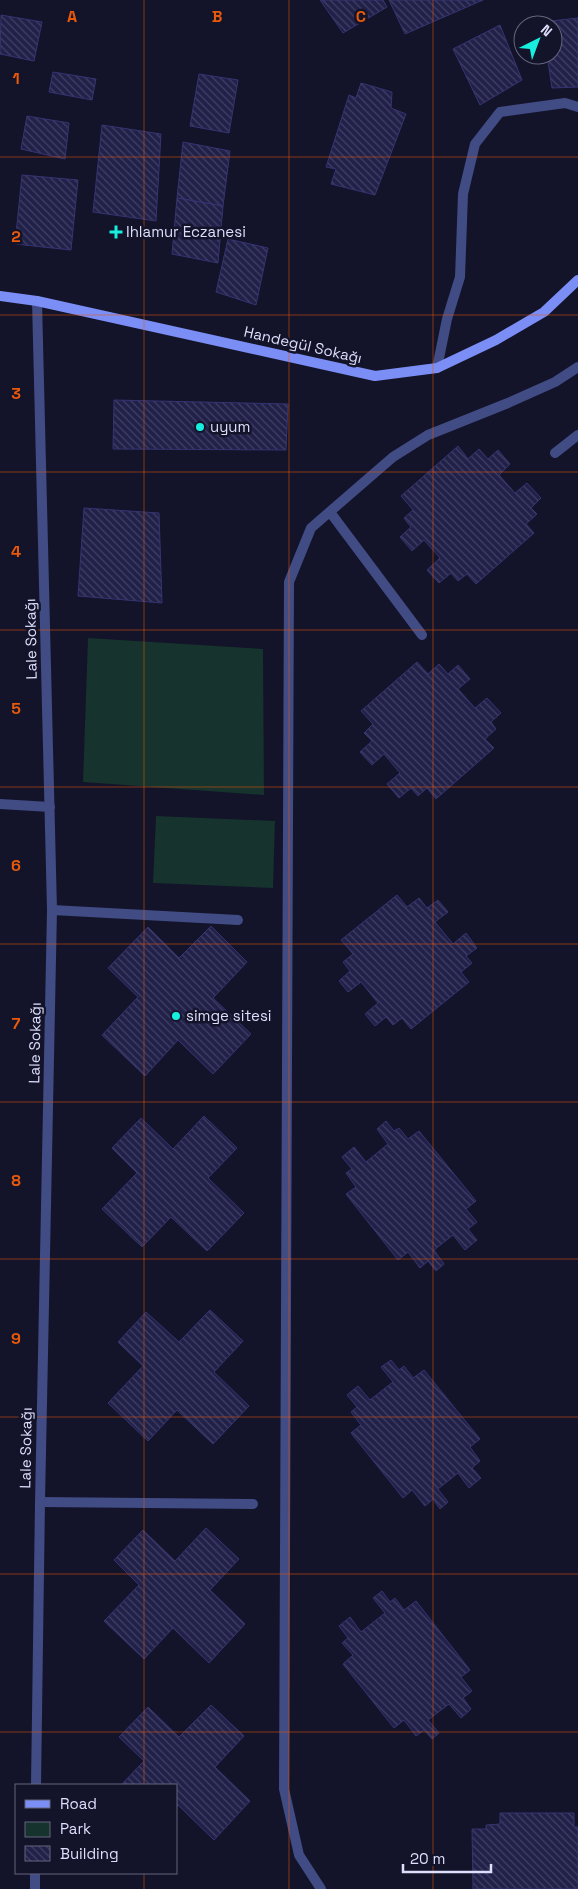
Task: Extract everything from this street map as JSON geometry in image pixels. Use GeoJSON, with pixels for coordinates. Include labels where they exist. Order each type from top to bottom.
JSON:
{"type":"FeatureCollection","features":[{"type":"Feature","properties":{"kind":"street"},"geometry":{"type":"LineString","coordinates":[[437,368],[447,319],[460,276],[463,194],[475,144],[500,112],[565,103],[578,107]]}},
{"type":"Feature","properties":{"kind":"street","name":"Handegül Sokağı"},"geometry":{"type":"LineString","coordinates":[[0,296],[37,301],[374,376],[437,368],[496,340],[544,312],[578,280]]}},
{"type":"Feature","properties":{"kind":"street","name":"Lale Sokağı"},"geometry":{"type":"LineString","coordinates":[[36,1784],[52,910],[37,301]]}},
{"type":"Feature","properties":{"kind":"street"},"geometry":{"type":"LineString","coordinates":[[321,1889],[299,1855],[284,1789],[289,582],[311,528],[392,457],[428,435],[516,400],[555,382],[578,367]]}},
{"type":"Feature","properties":{"kind":"street"},"geometry":{"type":"LineString","coordinates":[[555,453],[578,435]]}},
{"type":"Feature","properties":{"kind":"street"},"geometry":{"type":"LineString","coordinates":[[330,512],[422,635]]}},
{"type":"Feature","properties":{"kind":"street"},"geometry":{"type":"LineString","coordinates":[[0,804],[50,807]]}},
{"type":"Feature","properties":{"kind":"street"},"geometry":{"type":"LineString","coordinates":[[52,910],[238,920]]}},
{"type":"Feature","properties":{"kind":"street"},"geometry":{"type":"LineString","coordinates":[[40,1502],[253,1504]]}},
{"type":"Feature","properties":{"kind":"street"},"geometry":{"type":"LineString","coordinates":[[35,1874],[35,1889]]}},
{"type":"Feature","properties":{"kind":"green space"},"geometry":{"type":"Polygon","coordinates":[[[88,638],[263,649],[264,795],[83,782],[88,638]]]}},
{"type":"Feature","properties":{"kind":"green space"},"geometry":{"type":"Polygon","coordinates":[[[156,816],[275,821],[273,888],[153,883],[156,816]]]}},
{"type":"Feature","properties":{"kind":"building"},"geometry":{"type":"Polygon","coordinates":[[[320,0],[383,0],[387,7],[343,33],[320,0]]]}},
{"type":"Feature","properties":{"kind":"building"},"geometry":{"type":"Polygon","coordinates":[[[389,0],[483,0],[405,34],[389,0]]]}},
{"type":"Feature","properties":{"kind":"building"},"geometry":{"type":"Polygon","coordinates":[[[1,15],[42,22],[34,61],[0,54],[1,15]]]}},
{"type":"Feature","properties":{"kind":"building"},"geometry":{"type":"Polygon","coordinates":[[[578,18],[578,87],[552,88],[549,65],[563,65],[563,20],[578,18]]]}},
{"type":"Feature","properties":{"kind":"building"},"geometry":{"type":"Polygon","coordinates":[[[500,25],[513,58],[513,65],[516,65],[522,80],[480,105],[453,49],[500,25]]]}},
{"type":"Feature","properties":{"kind":"building"},"geometry":{"type":"Polygon","coordinates":[[[53,72],[96,79],[92,100],[49,92],[53,72]]]}},
{"type":"Feature","properties":{"kind":"building"},"geometry":{"type":"Polygon","coordinates":[[[199,74],[238,80],[229,133],[190,126],[199,74]]]}},
{"type":"Feature","properties":{"kind":"building"},"geometry":{"type":"Polygon","coordinates":[[[361,83],[392,92],[391,108],[406,114],[375,195],[331,184],[336,169],[326,167],[349,95],[356,98],[361,83]]]}},
{"type":"Feature","properties":{"kind":"building"},"geometry":{"type":"Polygon","coordinates":[[[27,116],[69,123],[65,159],[21,149],[27,116]]]}},
{"type":"Feature","properties":{"kind":"building"},"geometry":{"type":"Polygon","coordinates":[[[102,125],[161,134],[156,221],[93,212],[102,125]]]}},
{"type":"Feature","properties":{"kind":"building"},"geometry":{"type":"Polygon","coordinates":[[[183,142],[230,151],[223,206],[177,198],[183,142]]]}},
{"type":"Feature","properties":{"kind":"building"},"geometry":{"type":"Polygon","coordinates":[[[22,175],[78,180],[71,250],[15,244],[22,175]]]}},
{"type":"Feature","properties":{"kind":"building"},"geometry":{"type":"Polygon","coordinates":[[[177,198],[223,206],[218,263],[172,254],[177,198]]]}},
{"type":"Feature","properties":{"kind":"building"},"geometry":{"type":"Polygon","coordinates":[[[228,239],[268,248],[256,305],[216,292],[228,239]]]}},
{"type":"Feature","properties":{"kind":"building","name":"uyum"},"geometry":{"type":"Polygon","coordinates":[[[114,400],[288,404],[286,450],[113,449],[114,400]]]}},
{"type":"Feature","properties":{"kind":"building"},"geometry":{"type":"Polygon","coordinates":[[[458,446],[468,459],[479,449],[488,459],[498,450],[510,464],[499,475],[515,493],[527,483],[541,498],[531,508],[537,514],[526,524],[534,533],[476,584],[467,574],[458,581],[451,573],[439,583],[427,570],[440,558],[424,540],[412,551],[400,537],[411,527],[404,518],[413,510],[401,496],[458,446]]]}},
{"type":"Feature","properties":{"kind":"building"},"geometry":{"type":"Polygon","coordinates":[[[84,508],[159,513],[162,603],[78,596],[84,508]]]}},
{"type":"Feature","properties":{"kind":"building"},"geometry":{"type":"Polygon","coordinates":[[[417,662],[428,674],[439,664],[448,674],[458,665],[470,679],[458,689],[475,708],[487,698],[501,713],[491,722],[496,729],[485,739],[494,748],[436,799],[427,788],[418,796],[411,788],[399,798],[387,784],[400,773],[384,754],[372,765],[360,752],[372,741],[364,733],[373,724],[361,711],[417,662]]]}},
{"type":"Feature","properties":{"kind":"building"},"geometry":{"type":"Polygon","coordinates":[[[397,895],[407,907],[419,898],[427,908],[438,900],[448,912],[435,922],[453,944],[466,933],[477,948],[466,956],[472,963],[461,972],[469,982],[411,1029],[402,1018],[393,1025],[386,1017],[375,1026],[365,1014],[378,1003],[361,982],[348,992],[339,981],[350,971],[343,962],[353,954],[341,940],[397,895]]]}},
{"type":"Feature","properties":{"kind":"building","name":"simge sitesi"},"geometry":{"type":"Polygon","coordinates":[[[211,926],[247,962],[213,998],[251,1034],[213,1074],[178,1040],[145,1076],[102,1035],[138,997],[108,968],[148,927],[179,958],[211,926]]]}},
{"type":"Feature","properties":{"kind":"building"},"geometry":{"type":"Polygon","coordinates":[[[204,1116],[237,1148],[208,1178],[244,1213],[207,1251],[171,1217],[142,1247],[102,1209],[137,1173],[112,1148],[141,1118],[173,1149],[204,1116]]]}},
{"type":"Feature","properties":{"kind":"building"},"geometry":{"type":"Polygon","coordinates":[[[386,1121],[394,1131],[399,1128],[408,1139],[419,1131],[476,1201],[466,1209],[477,1222],[468,1229],[477,1240],[465,1250],[453,1235],[434,1250],[444,1264],[436,1271],[428,1261],[420,1268],[408,1252],[398,1260],[346,1194],[356,1187],[346,1173],[352,1169],[342,1157],[354,1147],[366,1162],[388,1144],[377,1129],[386,1121]]]}},
{"type":"Feature","properties":{"kind":"building"},"geometry":{"type":"Polygon","coordinates":[[[210,1310],[243,1341],[214,1372],[249,1406],[213,1444],[177,1410],[148,1441],[108,1403],[143,1366],[118,1342],[146,1312],[179,1342],[210,1310]]]}},
{"type":"Feature","properties":{"kind":"building"},"geometry":{"type":"Polygon","coordinates":[[[391,1360],[399,1370],[404,1366],[413,1378],[424,1370],[480,1439],[470,1447],[480,1461],[472,1468],[481,1478],[469,1488],[458,1473],[438,1489],[448,1502],[440,1509],[433,1499],[425,1506],[412,1490],[403,1498],[351,1433],[361,1425],[351,1412],[357,1407],[347,1395],[358,1386],[370,1400],[393,1382],[381,1367],[391,1360]]]}},
{"type":"Feature","properties":{"kind":"building"},"geometry":{"type":"Polygon","coordinates":[[[206,1528],[239,1559],[210,1590],[245,1624],[209,1663],[173,1628],[144,1659],[104,1621],[139,1585],[114,1560],[143,1530],[175,1561],[206,1528]]]}},
{"type":"Feature","properties":{"kind":"building"},"geometry":{"type":"Polygon","coordinates":[[[382,1591],[390,1602],[395,1598],[404,1610],[416,1601],[470,1670],[461,1677],[472,1691],[463,1698],[471,1709],[461,1718],[449,1704],[428,1720],[439,1733],[432,1739],[424,1730],[416,1736],[404,1720],[394,1728],[343,1664],[353,1655],[342,1643],[348,1638],[339,1626],[350,1617],[361,1632],[385,1613],[373,1598],[382,1591]]]}},
{"type":"Feature","properties":{"kind":"building"},"geometry":{"type":"Polygon","coordinates":[[[211,1705],[244,1736],[215,1767],[250,1801],[214,1840],[178,1805],[178,1784],[122,1784],[144,1761],[119,1737],[148,1707],[179,1737],[211,1705]]]}},
{"type":"Feature","properties":{"kind":"building"},"geometry":{"type":"Polygon","coordinates":[[[500,1813],[574,1813],[574,1827],[578,1827],[578,1889],[473,1889],[472,1829],[486,1829],[486,1825],[500,1824],[500,1813]]]}},
{"type":"Feature","properties":{"kind":"place","name":"Ihlamur Eczanesi"},"geometry":{"type":"Point","coordinates":[116,232]}},
{"type":"Feature","properties":{"kind":"place","name":"uyum"},"geometry":{"type":"Point","coordinates":[200,427]}},
{"type":"Feature","properties":{"kind":"place","name":"simge sitesi"},"geometry":{"type":"Point","coordinates":[176,1016]}}]}
